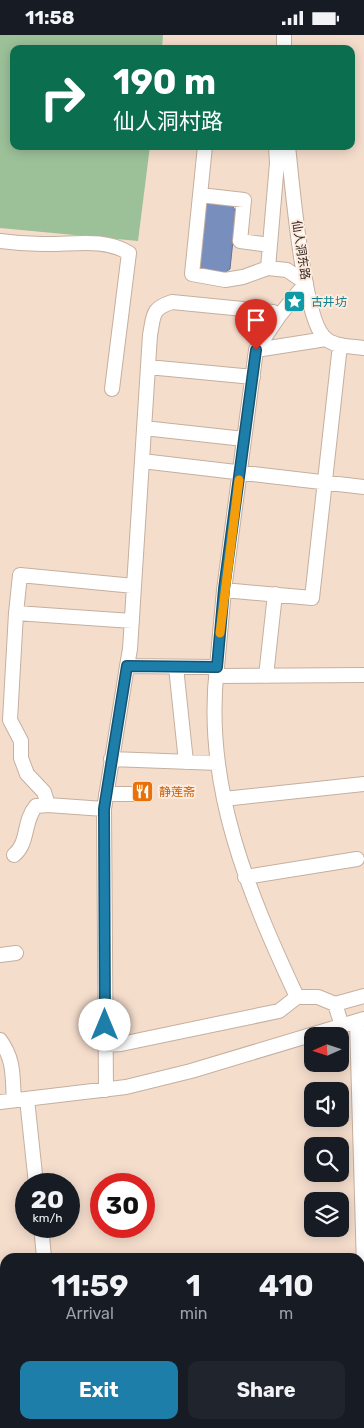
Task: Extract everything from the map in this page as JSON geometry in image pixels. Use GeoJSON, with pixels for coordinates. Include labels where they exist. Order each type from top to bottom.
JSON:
{"type":"FeatureCollection","features":[{"type":"Feature","properties":{"kind":"street"},"geometry":{"type":"LineString","coordinates":[[205,150],[192,274],[225,281],[268,269],[287,271],[306,283],[279,315],[256,350],[224,589],[216,672],[214,736],[224,799],[245,877],[263,924],[297,997]]}},
{"type":"Feature","properties":{"kind":"street"},"geometry":{"type":"LineString","coordinates":[[268,269],[277,163],[276,150]]}},
{"type":"Feature","properties":{"kind":"street","name":"仙人洞东路"},"geometry":{"type":"LineString","coordinates":[[288,150],[301,259],[317,330],[326,339]]}},
{"type":"Feature","properties":{"kind":"street"},"geometry":{"type":"LineString","coordinates":[[200,195],[244,200],[240,241],[270,245]]}},
{"type":"Feature","properties":{"kind":"street"},"geometry":{"type":"LineString","coordinates":[[0,241],[41,244],[105,243],[129,253],[112,389]]}},
{"type":"Feature","properties":{"kind":"street"},"geometry":{"type":"LineString","coordinates":[[106,1090],[104,809],[127,666],[132,621],[148,367],[154,311],[160,306],[172,302],[273,312],[279,315]]}},
{"type":"Feature","properties":{"kind":"street"},"geometry":{"type":"LineString","coordinates":[[256,350],[326,339],[340,345],[364,348]]}},
{"type":"Feature","properties":{"kind":"street"},"geometry":{"type":"LineString","coordinates":[[224,589],[312,598],[340,345]]}},
{"type":"Feature","properties":{"kind":"street"},"geometry":{"type":"LineString","coordinates":[[148,367],[253,377]]}},
{"type":"Feature","properties":{"kind":"street"},"geometry":{"type":"LineString","coordinates":[[144,428],[244,439]]}},
{"type":"Feature","properties":{"kind":"street"},"geometry":{"type":"LineString","coordinates":[[142,461],[364,487]]}},
{"type":"Feature","properties":{"kind":"street"},"geometry":{"type":"LineString","coordinates":[[48,805],[44,792],[27,775],[20,758],[21,741],[10,720],[20,575],[134,586]]}},
{"type":"Feature","properties":{"kind":"street"},"geometry":{"type":"LineString","coordinates":[[266,676],[275,594]]}},
{"type":"Feature","properties":{"kind":"street"},"geometry":{"type":"LineString","coordinates":[[16,613],[132,621]]}},
{"type":"Feature","properties":{"kind":"street"},"geometry":{"type":"LineString","coordinates":[[127,666],[176,667],[266,676],[364,675]]}},
{"type":"Feature","properties":{"kind":"street"},"geometry":{"type":"LineString","coordinates":[[176,667],[186,762]]}},
{"type":"Feature","properties":{"kind":"street"},"geometry":{"type":"LineString","coordinates":[[111,759],[218,763]]}},
{"type":"Feature","properties":{"kind":"street"},"geometry":{"type":"LineString","coordinates":[[224,799],[364,784]]}},
{"type":"Feature","properties":{"kind":"street"},"geometry":{"type":"LineString","coordinates":[[106,794],[141,794]]}},
{"type":"Feature","properties":{"kind":"street"},"geometry":{"type":"LineString","coordinates":[[14,855],[20,850],[31,813],[36,807],[48,805],[104,809]]}},
{"type":"Feature","properties":{"kind":"street"},"geometry":{"type":"LineString","coordinates":[[245,877],[357,859]]}},
{"type":"Feature","properties":{"kind":"street"},"geometry":{"type":"LineString","coordinates":[[0,955],[16,953]]}},
{"type":"Feature","properties":{"kind":"street"},"geometry":{"type":"LineString","coordinates":[[105,1045],[121,1044],[279,1011],[297,997],[318,997],[336,1004],[364,996]]}},
{"type":"Feature","properties":{"kind":"street"},"geometry":{"type":"LineString","coordinates":[[336,1004],[342,1026]]}},
{"type":"Feature","properties":{"kind":"street"},"geometry":{"type":"LineString","coordinates":[[14,1100],[106,1090],[191,1071],[361,1020],[364,1253]]}},
{"type":"Feature","properties":{"kind":"street"},"geometry":{"type":"LineString","coordinates":[[0,1040],[9,1052],[12,1063],[14,1100],[33,1173]]}},
{"type":"Feature","properties":{"kind":"street"},"geometry":{"type":"LineString","coordinates":[[42,1238],[44,1253]]}},
{"type":"Feature","properties":{"kind":"green space"},"geometry":{"type":"Polygon","coordinates":[[[0,35],[163,35],[162,45],[10,45],[10,150],[149,150],[138,241],[0,228],[0,35]]]}},
{"type":"Feature","properties":{"kind":"water"},"geometry":{"type":"Polygon","coordinates":[[[204,203],[232,205],[236,212],[230,269],[223,274],[202,271],[199,268],[204,203]]]}},
{"type":"Feature","properties":{"kind":"slow traffic"},"geometry":{"type":"LineString","coordinates":[[220,633],[239,480]]}},
{"type":"Feature","properties":{"kind":"place","name":"古井坊"},"geometry":{"type":"Point","coordinates":[295,302]}},
{"type":"Feature","properties":{"kind":"place","name":"静莲斋"},"geometry":{"type":"Point","coordinates":[143,792]}},
{"type":"Feature","properties":{"kind":"route"},"geometry":{"type":"LineString","coordinates":[[105,1025],[104,809],[117,717],[127,666],[217,667],[224,589],[256,350]]}}]}
